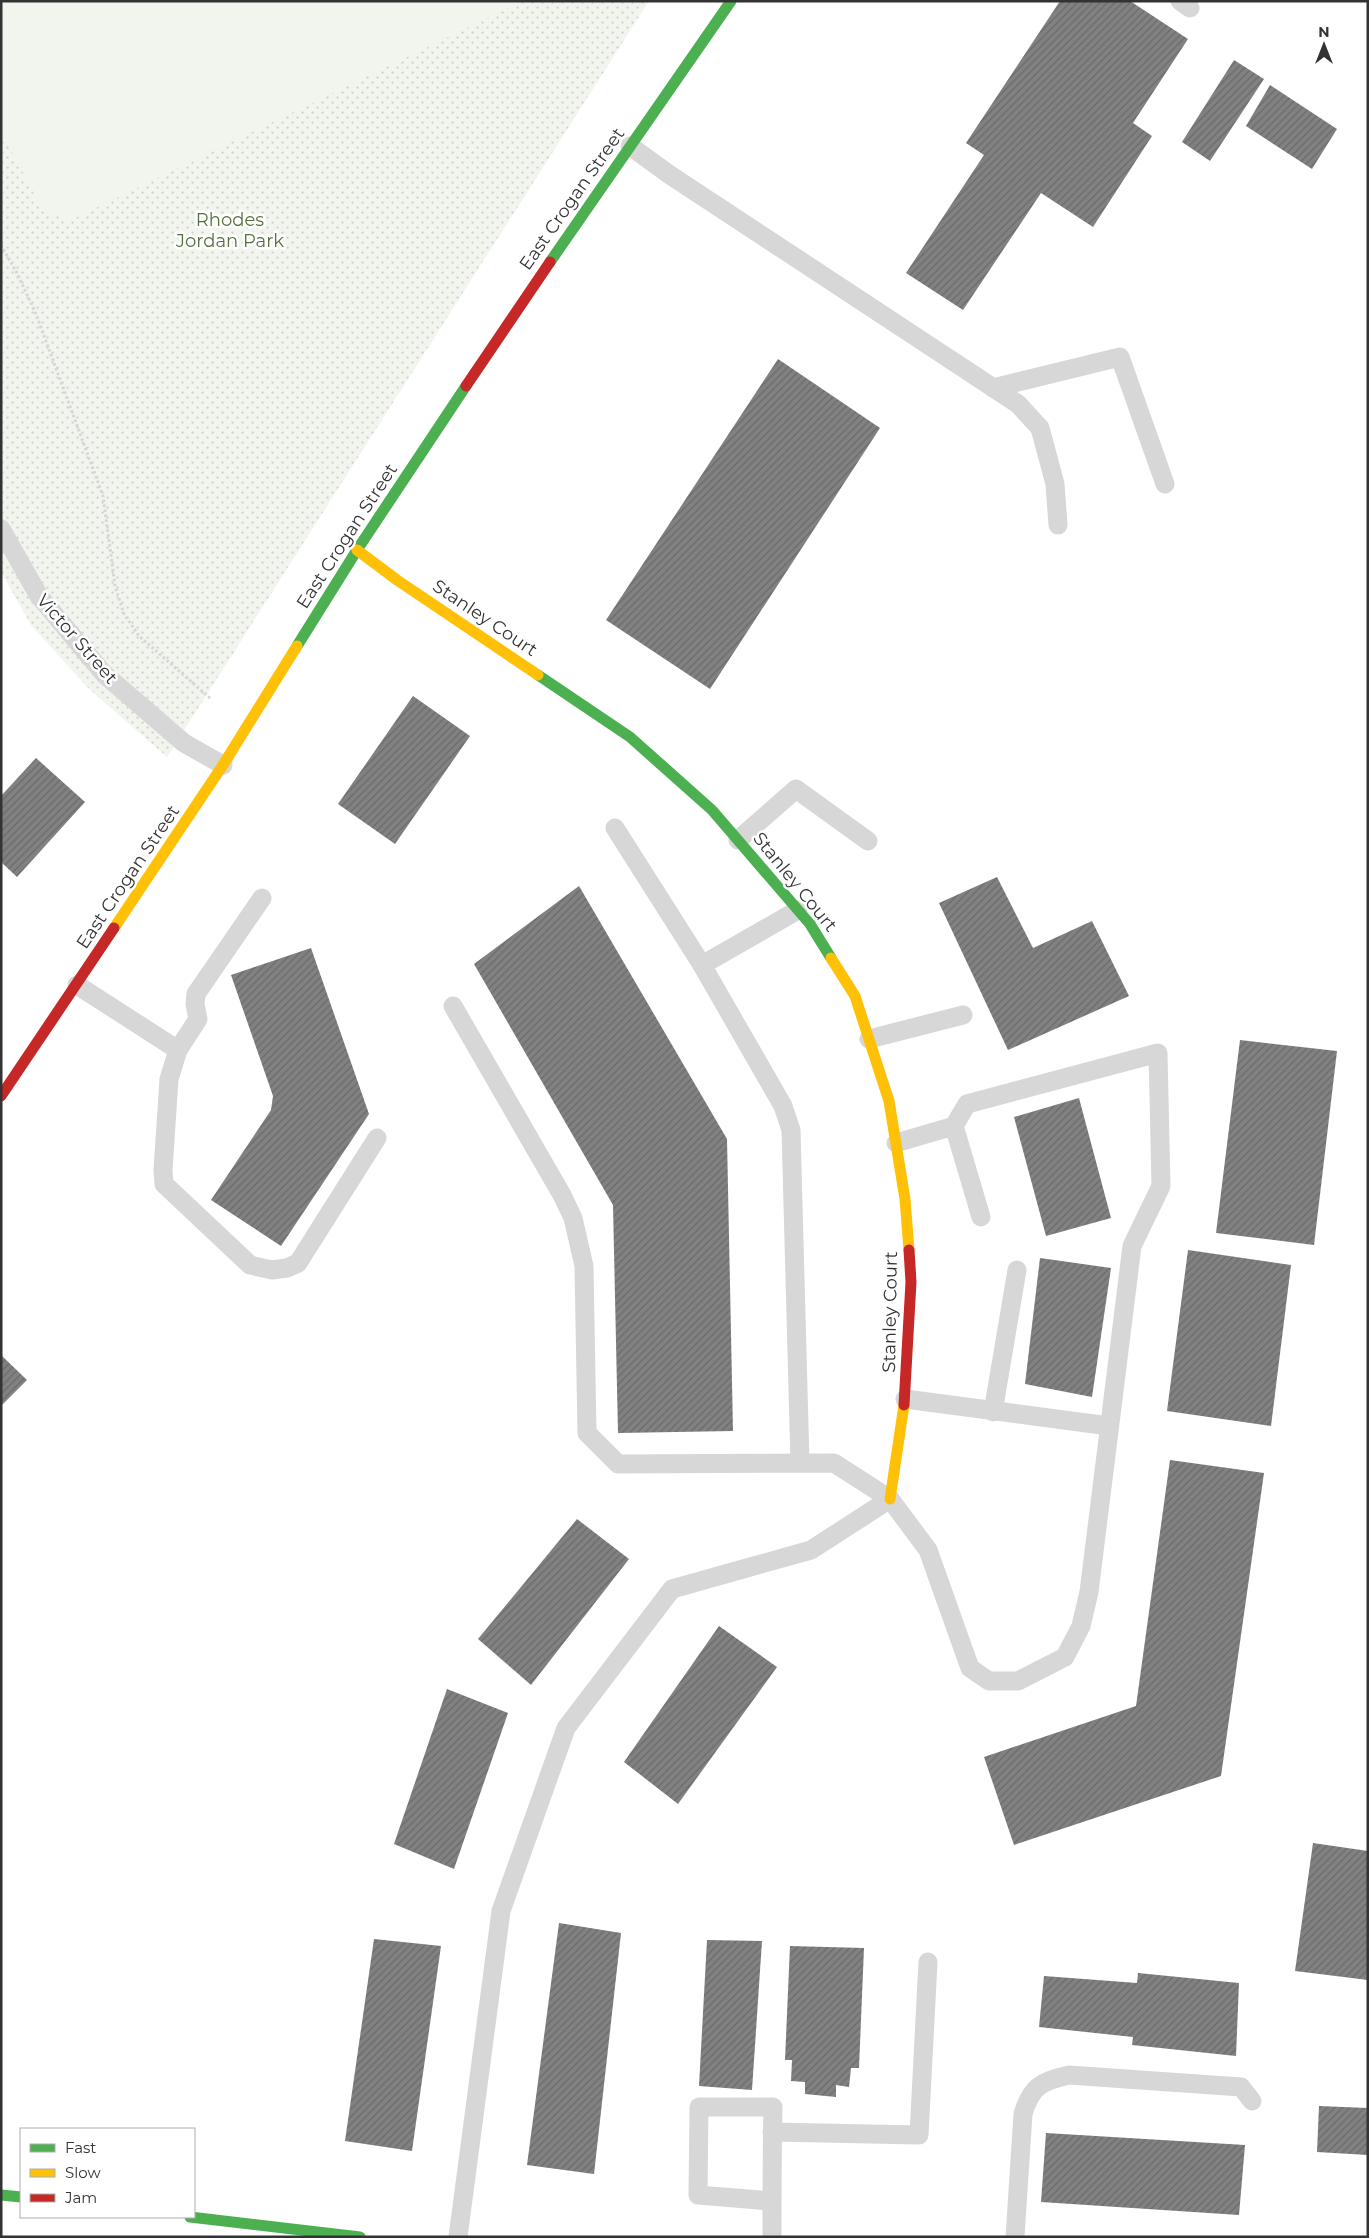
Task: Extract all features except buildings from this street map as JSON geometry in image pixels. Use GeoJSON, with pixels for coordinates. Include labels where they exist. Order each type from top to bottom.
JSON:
{"type":"FeatureCollection","features":[{"type":"Feature","properties":{"kind":"street","name":"East Crogan Street"},"geometry":{"type":"LineString","coordinates":[[1,1096],[223,765],[357,550],[525,298],[730,1]]}},
{"type":"Feature","properties":{"kind":"street","name":"Stanley Court"},"geometry":{"type":"LineString","coordinates":[[357,550],[397,580],[630,737],[712,810],[810,924],[855,996],[889,1101],[905,1199],[911,1282],[905,1399],[890,1499]]}},
{"type":"Feature","properties":{"kind":"street"},"geometry":{"type":"LineString","coordinates":[[1,2195],[20,2197]]}},
{"type":"Feature","properties":{"kind":"street"},"geometry":{"type":"LineString","coordinates":[[195,2218],[360,2237]]}},
{"type":"Feature","properties":{"kind":"lane"},"geometry":{"type":"LineString","coordinates":[[630,146],[670,175],[1018,404],[1040,428],[1055,484],[1058,525]]}},
{"type":"Feature","properties":{"kind":"lane"},"geometry":{"type":"LineString","coordinates":[[993,388],[1120,357],[1165,484]]}},
{"type":"Feature","properties":{"kind":"lane","name":"Victor Street"},"geometry":{"type":"LineString","coordinates":[[1,530],[39,596],[104,674],[184,743],[223,765]]}},
{"type":"Feature","properties":{"kind":"lane"},"geometry":{"type":"LineString","coordinates":[[738,840],[796,789],[868,841]]}},
{"type":"Feature","properties":{"kind":"lane"},"geometry":{"type":"LineString","coordinates":[[615,828],[702,965],[783,1106],[792,1130],[800,1463]]}},
{"type":"Feature","properties":{"kind":"lane"},"geometry":{"type":"LineString","coordinates":[[262,898],[196,994],[195,1004],[198,1019],[178,1050],[169,1079],[164,1184],[250,1265],[272,1270],[287,1268],[298,1263],[377,1138]]}},
{"type":"Feature","properties":{"kind":"lane"},"geometry":{"type":"LineString","coordinates":[[702,965],[798,910]]}},
{"type":"Feature","properties":{"kind":"lane"},"geometry":{"type":"LineString","coordinates":[[77,985],[178,1050]]}},
{"type":"Feature","properties":{"kind":"lane"},"geometry":{"type":"LineString","coordinates":[[454,1006],[562,1195],[573,1218],[584,1266],[587,1433],[618,1464],[834,1463],[890,1499],[928,1550],[970,1668],[989,1681],[1018,1681],[1065,1657],[1081,1626],[1089,1592],[1132,1246],[1161,1186],[1158,1053],[967,1104],[954,1126],[896,1144]]}},
{"type":"Feature","properties":{"kind":"lane"},"geometry":{"type":"LineString","coordinates":[[869,1039],[963,1015]]}},
{"type":"Feature","properties":{"kind":"lane"},"geometry":{"type":"LineString","coordinates":[[954,1126],[981,1217]]}},
{"type":"Feature","properties":{"kind":"lane"},"geometry":{"type":"LineString","coordinates":[[993,1412],[1017,1270]]}},
{"type":"Feature","properties":{"kind":"lane"},"geometry":{"type":"LineString","coordinates":[[905,1399],[1109,1426]]}},
{"type":"Feature","properties":{"kind":"lane"},"geometry":{"type":"LineString","coordinates":[[458,2237],[502,1911],[566,1728],[672,1589],[811,1550],[890,1499]]}},
{"type":"Feature","properties":{"kind":"lane"},"geometry":{"type":"LineString","coordinates":[[772,2132],[919,2135],[928,1962]]}},
{"type":"Feature","properties":{"kind":"lane"},"geometry":{"type":"LineString","coordinates":[[1015,2237],[1023,2114],[1026,2101],[1035,2088],[1047,2080],[1069,2075],[1241,2087],[1252,2101]]}},
{"type":"Feature","properties":{"kind":"lane"},"geometry":{"type":"LineString","coordinates":[[772,2201],[698,2195],[699,2107],[773,2107],[772,2237]]}},
{"type":"Feature","properties":{"kind":"path"},"geometry":{"type":"LineString","coordinates":[[1,245],[18,275],[36,314],[103,496],[115,586],[124,614],[139,636],[210,698]]}},
{"type":"Feature","properties":{"kind":"green space","name":"Rhodes Jordan Park"},"geometry":{"type":"Polygon","coordinates":[[[1,1],[649,1],[167,757],[89,689],[31,625],[1,572],[1,1]]]}},
{"type":"Feature","properties":{"kind":"green space"},"geometry":{"type":"Polygon","coordinates":[[[1,1],[523,1],[71,220],[44,212],[1,132],[1,1]]]}},
{"type":"Feature","properties":{"kind":"traffic: fast"},"geometry":{"type":"LineString","coordinates":[[550,262],[731,1]]}},
{"type":"Feature","properties":{"kind":"traffic: fast"},"geometry":{"type":"LineString","coordinates":[[297,646],[357,550],[466,386]]}},
{"type":"Feature","properties":{"kind":"traffic: fast"},"geometry":{"type":"LineString","coordinates":[[538,675],[630,737],[712,810],[810,924],[831,958]]}},
{"type":"Feature","properties":{"kind":"traffic: fast"},"geometry":{"type":"LineString","coordinates":[[1,2195],[20,2197]]}},
{"type":"Feature","properties":{"kind":"traffic: fast"},"geometry":{"type":"LineString","coordinates":[[195,2218],[360,2237]]}},
{"type":"Feature","properties":{"kind":"traffic: slow"},"geometry":{"type":"LineString","coordinates":[[357,550],[397,580],[538,675]]}},
{"type":"Feature","properties":{"kind":"traffic: slow"},"geometry":{"type":"LineString","coordinates":[[114,928],[223,765],[297,646]]}},
{"type":"Feature","properties":{"kind":"traffic: slow"},"geometry":{"type":"LineString","coordinates":[[831,958],[855,996],[889,1101],[905,1199],[909,1250]]}},
{"type":"Feature","properties":{"kind":"traffic: slow"},"geometry":{"type":"LineString","coordinates":[[890,1499],[904,1405]]}},
{"type":"Feature","properties":{"kind":"traffic: jam"},"geometry":{"type":"LineString","coordinates":[[466,386],[550,262]]}},
{"type":"Feature","properties":{"kind":"traffic: jam"},"geometry":{"type":"LineString","coordinates":[[1,1096],[114,928]]}},
{"type":"Feature","properties":{"kind":"traffic: jam"},"geometry":{"type":"LineString","coordinates":[[904,1405],[911,1282],[909,1250]]}}]}
